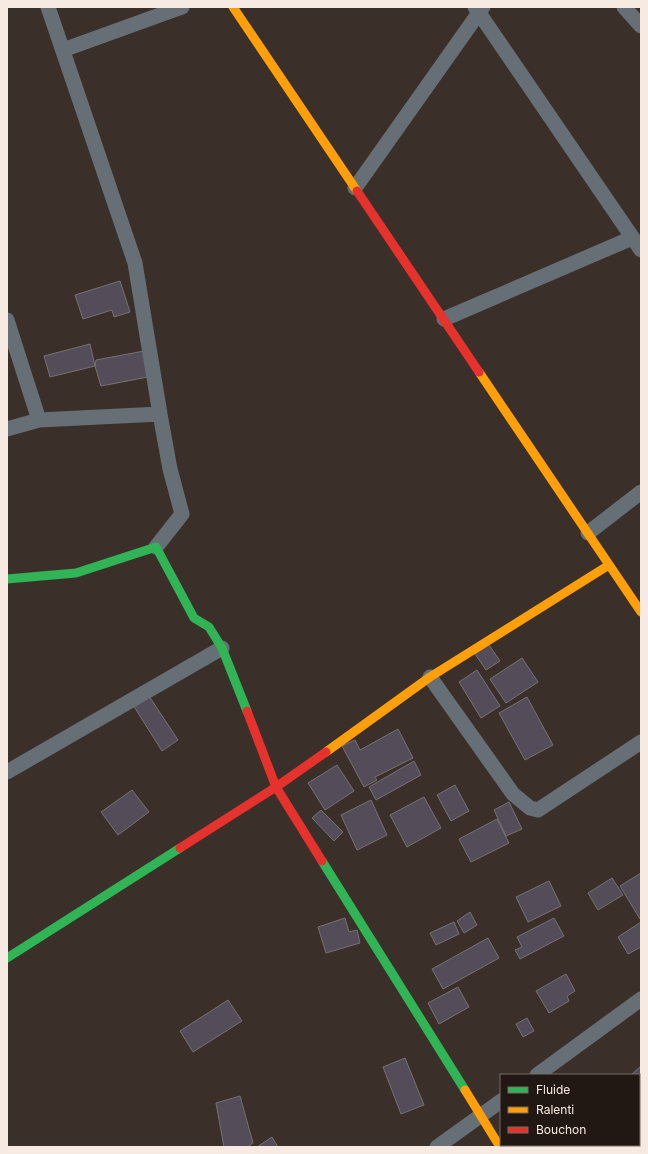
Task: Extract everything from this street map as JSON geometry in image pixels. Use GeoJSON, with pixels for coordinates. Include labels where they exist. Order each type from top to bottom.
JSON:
{"type":"FeatureCollection","features":[{"type":"Feature","properties":{"kind":"street"},"geometry":{"type":"LineString","coordinates":[[7,579],[76,573],[156,547],[182,514],[170,469],[135,263],[48,7]]}},
{"type":"Feature","properties":{"kind":"street"},"geometry":{"type":"LineString","coordinates":[[63,50],[182,7]]}},
{"type":"Feature","properties":{"kind":"street"},"geometry":{"type":"LineString","coordinates":[[233,7],[641,612]]}},
{"type":"Feature","properties":{"kind":"street"},"geometry":{"type":"LineString","coordinates":[[624,7],[641,26]]}},
{"type":"Feature","properties":{"kind":"street"},"geometry":{"type":"LineString","coordinates":[[355,188],[478,8],[641,250]]}},
{"type":"Feature","properties":{"kind":"street"},"geometry":{"type":"LineString","coordinates":[[444,319],[632,238]]}},
{"type":"Feature","properties":{"kind":"street"},"geometry":{"type":"LineString","coordinates":[[7,320],[39,420]]}},
{"type":"Feature","properties":{"kind":"street"},"geometry":{"type":"LineString","coordinates":[[7,429],[39,420],[160,414]]}},
{"type":"Feature","properties":{"kind":"street"},"geometry":{"type":"LineString","coordinates":[[588,533],[641,492]]}},
{"type":"Feature","properties":{"kind":"street"},"geometry":{"type":"LineString","coordinates":[[156,547],[194,618],[209,628],[222,648],[276,786],[482,1115],[500,1147]]}},
{"type":"Feature","properties":{"kind":"street"},"geometry":{"type":"LineString","coordinates":[[7,958],[276,786],[430,677],[609,565]]}},
{"type":"Feature","properties":{"kind":"street"},"geometry":{"type":"LineString","coordinates":[[7,772],[222,648]]}},
{"type":"Feature","properties":{"kind":"street"},"geometry":{"type":"LineString","coordinates":[[430,677],[513,794],[530,808],[538,810],[641,742]]}},
{"type":"Feature","properties":{"kind":"street"},"geometry":{"type":"LineString","coordinates":[[538,1074],[641,999]]}},
{"type":"Feature","properties":{"kind":"street"},"geometry":{"type":"LineString","coordinates":[[438,1147],[500,1102]]}},
{"type":"Feature","properties":{"kind":"building"},"geometry":{"type":"Polygon","coordinates":[[[120,281],[130,312],[114,317],[112,310],[83,319],[75,295],[120,281]]]}},
{"type":"Feature","properties":{"kind":"building"},"geometry":{"type":"Polygon","coordinates":[[[90,344],[95,366],[50,377],[44,356],[90,344]]]}},
{"type":"Feature","properties":{"kind":"building"},"geometry":{"type":"Polygon","coordinates":[[[144,351],[148,377],[101,386],[95,366],[96,360],[144,351]]]}},
{"type":"Feature","properties":{"kind":"building"},"geometry":{"type":"Polygon","coordinates":[[[489,645],[500,661],[486,670],[475,654],[489,645]]]}},
{"type":"Feature","properties":{"kind":"building"},"geometry":{"type":"Polygon","coordinates":[[[522,658],[538,682],[506,703],[490,679],[522,658]]]}},
{"type":"Feature","properties":{"kind":"building"},"geometry":{"type":"Polygon","coordinates":[[[477,670],[500,706],[481,718],[459,682],[477,670]]]}},
{"type":"Feature","properties":{"kind":"building"},"geometry":{"type":"Polygon","coordinates":[[[149,696],[178,740],[162,751],[133,705],[149,696]]]}},
{"type":"Feature","properties":{"kind":"building"},"geometry":{"type":"Polygon","coordinates":[[[527,697],[553,745],[525,760],[499,713],[527,697]]]}},
{"type":"Feature","properties":{"kind":"building"},"geometry":{"type":"Polygon","coordinates":[[[398,729],[413,758],[375,777],[377,780],[364,787],[342,746],[355,740],[360,750],[398,729]]]}},
{"type":"Feature","properties":{"kind":"building"},"geometry":{"type":"Polygon","coordinates":[[[414,761],[421,775],[376,800],[369,787],[414,761]]]}},
{"type":"Feature","properties":{"kind":"building"},"geometry":{"type":"Polygon","coordinates":[[[337,765],[354,791],[325,810],[308,783],[337,765]]]}},
{"type":"Feature","properties":{"kind":"building"},"geometry":{"type":"Polygon","coordinates":[[[455,785],[469,811],[451,821],[437,795],[455,785]]]}},
{"type":"Feature","properties":{"kind":"building"},"geometry":{"type":"Polygon","coordinates":[[[132,790],[149,812],[118,835],[101,812],[132,790]]]}},
{"type":"Feature","properties":{"kind":"building"},"geometry":{"type":"Polygon","coordinates":[[[424,797],[441,828],[407,847],[390,815],[424,797]]]}},
{"type":"Feature","properties":{"kind":"building"},"geometry":{"type":"Polygon","coordinates":[[[371,800],[387,835],[357,850],[341,815],[371,800]]]}},
{"type":"Feature","properties":{"kind":"building"},"geometry":{"type":"Polygon","coordinates":[[[509,802],[522,829],[506,836],[494,810],[509,802]]]}},
{"type":"Feature","properties":{"kind":"building"},"geometry":{"type":"Polygon","coordinates":[[[321,810],[343,832],[334,841],[312,818],[321,810]]]}},
{"type":"Feature","properties":{"kind":"building"},"geometry":{"type":"Polygon","coordinates":[[[497,819],[509,843],[471,862],[459,839],[497,819]]]}},
{"type":"Feature","properties":{"kind":"building"},"geometry":{"type":"Polygon","coordinates":[[[641,873],[641,919],[640,919],[620,886],[641,873]]]}},
{"type":"Feature","properties":{"kind":"building"},"geometry":{"type":"Polygon","coordinates":[[[612,878],[623,895],[598,910],[588,893],[612,878]]]}},
{"type":"Feature","properties":{"kind":"building"},"geometry":{"type":"Polygon","coordinates":[[[549,881],[561,906],[528,922],[516,897],[549,881]]]}},
{"type":"Feature","properties":{"kind":"building"},"geometry":{"type":"Polygon","coordinates":[[[470,912],[477,925],[464,933],[457,921],[470,912]]]}},
{"type":"Feature","properties":{"kind":"building"},"geometry":{"type":"Polygon","coordinates":[[[345,918],[349,932],[357,930],[360,943],[326,953],[318,927],[345,918]]]}},
{"type":"Feature","properties":{"kind":"building"},"geometry":{"type":"Polygon","coordinates":[[[554,918],[564,936],[520,959],[515,950],[522,947],[517,937],[554,918]]]}},
{"type":"Feature","properties":{"kind":"building"},"geometry":{"type":"Polygon","coordinates":[[[454,922],[459,934],[436,945],[430,933],[454,922]]]}},
{"type":"Feature","properties":{"kind":"building"},"geometry":{"type":"Polygon","coordinates":[[[641,922],[641,947],[628,954],[618,937],[641,922]]]}},
{"type":"Feature","properties":{"kind":"building"},"geometry":{"type":"Polygon","coordinates":[[[488,938],[499,958],[443,989],[432,969],[488,938]]]}},
{"type":"Feature","properties":{"kind":"building"},"geometry":{"type":"Polygon","coordinates":[[[566,974],[575,991],[567,996],[569,1001],[549,1013],[536,991],[566,974]]]}},
{"type":"Feature","properties":{"kind":"building"},"geometry":{"type":"Polygon","coordinates":[[[458,987],[469,1007],[439,1024],[428,1003],[458,987]]]}},
{"type":"Feature","properties":{"kind":"building"},"geometry":{"type":"Polygon","coordinates":[[[228,1000],[242,1021],[193,1052],[180,1031],[228,1000]]]}},
{"type":"Feature","properties":{"kind":"building"},"geometry":{"type":"Polygon","coordinates":[[[527,1018],[534,1031],[523,1037],[516,1024],[527,1018]]]}},
{"type":"Feature","properties":{"kind":"building"},"geometry":{"type":"Polygon","coordinates":[[[405,1058],[424,1105],[401,1114],[383,1067],[405,1058]]]}},
{"type":"Feature","properties":{"kind":"building"},"geometry":{"type":"Polygon","coordinates":[[[641,1066],[641,1090],[640,1074],[632,1074],[641,1066]]]}},
{"type":"Feature","properties":{"kind":"building"},"geometry":{"type":"Polygon","coordinates":[[[240,1096],[253,1143],[248,1147],[224,1147],[216,1103],[240,1096]]]}},
{"type":"Feature","properties":{"kind":"building"},"geometry":{"type":"Polygon","coordinates":[[[272,1137],[278,1147],[257,1147],[272,1137]]]}},
{"type":"Feature","properties":{"kind":"traffic: fast"},"geometry":{"type":"LineString","coordinates":[[7,579],[76,573],[156,547],[194,618],[209,627],[222,648],[247,711]]}},
{"type":"Feature","properties":{"kind":"traffic: fast"},"geometry":{"type":"LineString","coordinates":[[7,958],[180,848]]}},
{"type":"Feature","properties":{"kind":"traffic: fast"},"geometry":{"type":"LineString","coordinates":[[322,861],[465,1090]]}},
{"type":"Feature","properties":{"kind":"traffic: slow"},"geometry":{"type":"LineString","coordinates":[[233,7],[357,191]]}},
{"type":"Feature","properties":{"kind":"traffic: slow"},"geometry":{"type":"LineString","coordinates":[[479,372],[641,612]]}},
{"type":"Feature","properties":{"kind":"traffic: slow"},"geometry":{"type":"LineString","coordinates":[[326,752],[430,677],[609,565]]}},
{"type":"Feature","properties":{"kind":"traffic: slow"},"geometry":{"type":"LineString","coordinates":[[465,1090],[500,1147]]}},
{"type":"Feature","properties":{"kind":"traffic: jam"},"geometry":{"type":"LineString","coordinates":[[357,191],[479,372]]}},
{"type":"Feature","properties":{"kind":"traffic: jam"},"geometry":{"type":"LineString","coordinates":[[247,711],[276,787],[322,861]]}},
{"type":"Feature","properties":{"kind":"traffic: jam"},"geometry":{"type":"LineString","coordinates":[[180,848],[276,787],[326,752]]}}]}
